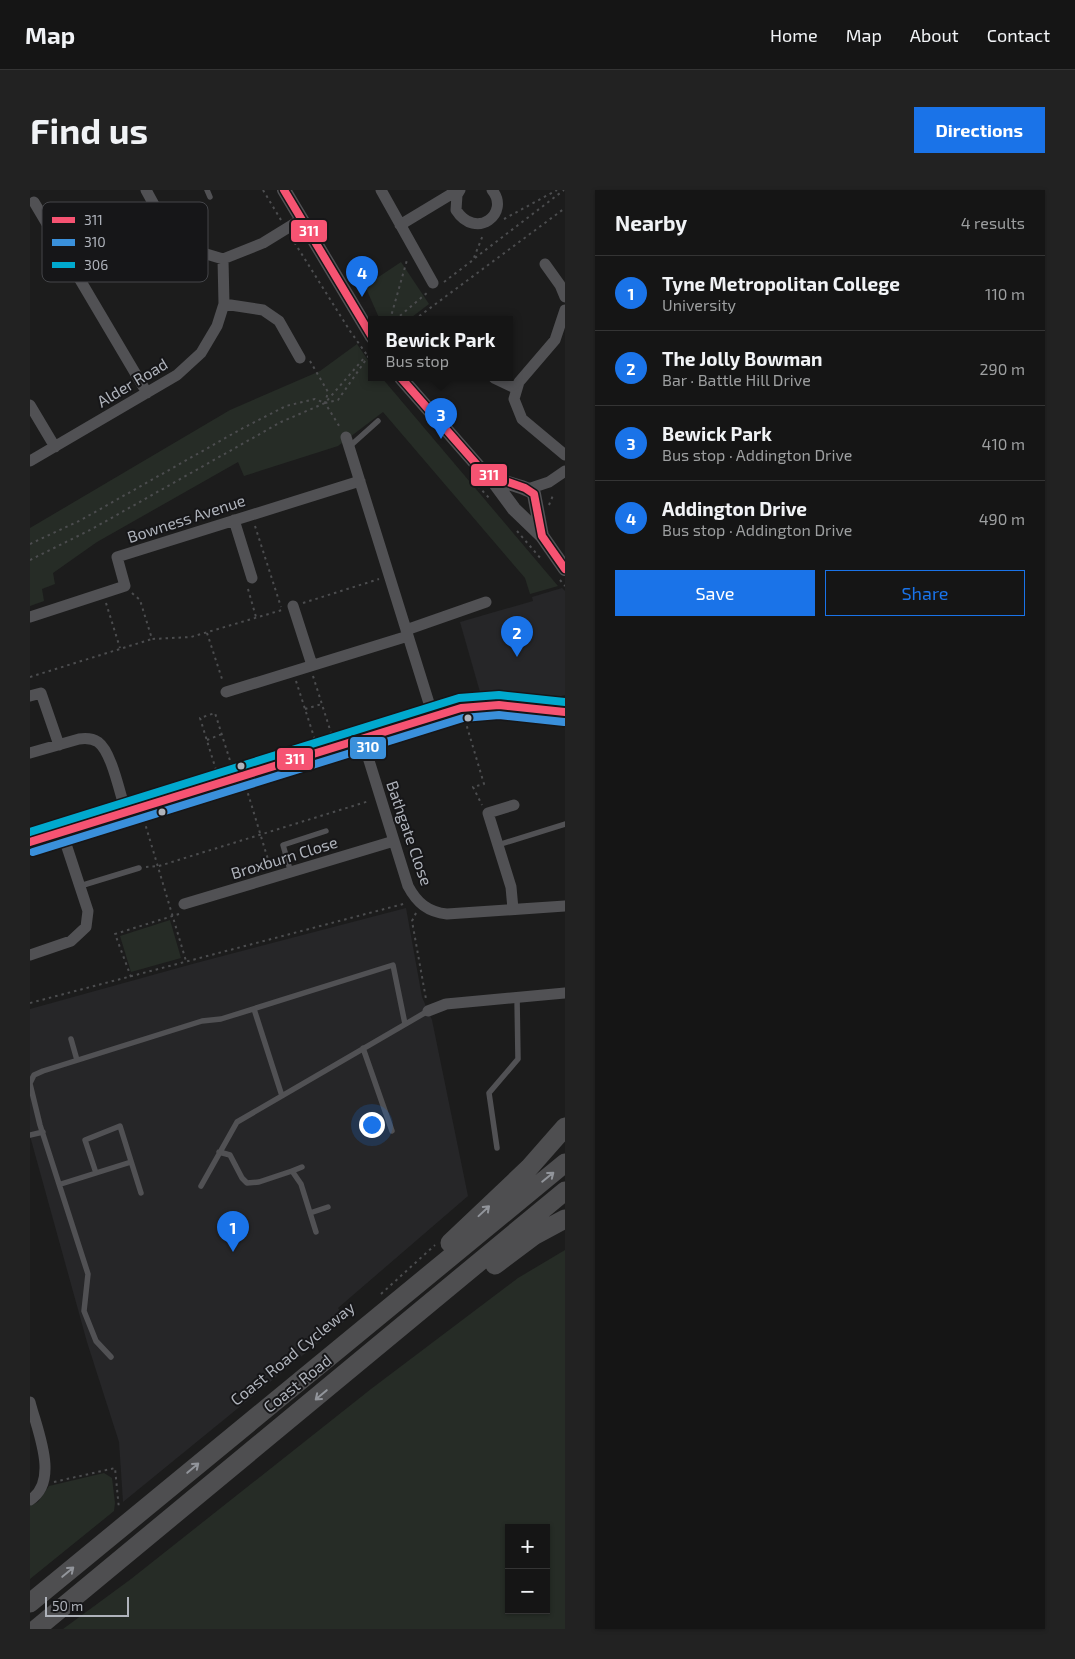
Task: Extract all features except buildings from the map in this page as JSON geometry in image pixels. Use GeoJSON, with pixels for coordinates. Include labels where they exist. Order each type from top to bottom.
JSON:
{"type":"FeatureCollection","features":[{"type":"Feature","properties":{"kind":"highway"},"geometry":{"type":"LineString","coordinates":[[334,1352],[529,1168],[565,1127]]}},
{"type":"Feature","properties":{"kind":"highway","name":"Coast Road"},"geometry":{"type":"LineString","coordinates":[[30,1603],[565,1163]]}},
{"type":"Feature","properties":{"kind":"highway","name":"Coast Road"},"geometry":{"type":"LineString","coordinates":[[36,1629],[565,1192]]}},
{"type":"Feature","properties":{"kind":"highway"},"geometry":{"type":"LineString","coordinates":[[358,1364],[535,1236],[565,1220]]}},
{"type":"Feature","properties":{"kind":"highway"},"geometry":{"type":"LineString","coordinates":[[51,1629],[251,1453]]}},
{"type":"Feature","properties":{"kind":"street"},"geometry":{"type":"LineString","coordinates":[[146,190],[153,202]]}},
{"type":"Feature","properties":{"kind":"street"},"geometry":{"type":"LineString","coordinates":[[284,190],[368,330]]}},
{"type":"Feature","properties":{"kind":"street"},"geometry":{"type":"LineString","coordinates":[[381,190],[434,286]]}},
{"type":"Feature","properties":{"kind":"street"},"geometry":{"type":"LineString","coordinates":[[400,225],[459,190]]}},
{"type":"Feature","properties":{"kind":"street"},"geometry":{"type":"LineString","coordinates":[[459,190],[455,203],[456,210],[467,223],[478,225],[491,219],[497,206],[497,200],[492,190]]}},
{"type":"Feature","properties":{"kind":"street"},"geometry":{"type":"LineString","coordinates":[[34,202],[42,216]]}},
{"type":"Feature","properties":{"kind":"street"},"geometry":{"type":"LineString","coordinates":[[208,254],[223,259],[263,243],[302,219]]}},
{"type":"Feature","properties":{"kind":"street","name":"Alder Road"},"geometry":{"type":"LineString","coordinates":[[30,461],[177,375],[201,353],[217,326],[224,304],[223,259]]}},
{"type":"Feature","properties":{"kind":"street"},"geometry":{"type":"LineString","coordinates":[[545,264],[564,292]]}},
{"type":"Feature","properties":{"kind":"street"},"geometry":{"type":"LineString","coordinates":[[81,282],[147,393]]}},
{"type":"Feature","properties":{"kind":"street"},"geometry":{"type":"LineString","coordinates":[[224,304],[263,310],[279,321],[300,358]]}},
{"type":"Feature","properties":{"kind":"street"},"geometry":{"type":"LineString","coordinates":[[565,310],[555,340],[523,375],[515,388],[515,404],[522,419],[565,455]]}},
{"type":"Feature","properties":{"kind":"street"},"geometry":{"type":"LineString","coordinates":[[404,381],[478,468],[492,480],[542,536],[565,569]]}},
{"type":"Feature","properties":{"kind":"street"},"geometry":{"type":"LineString","coordinates":[[500,381],[515,388]]}},
{"type":"Feature","properties":{"kind":"street"},"geometry":{"type":"LineString","coordinates":[[30,406],[55,446]]}},
{"type":"Feature","properties":{"kind":"street"},"geometry":{"type":"LineString","coordinates":[[348,442],[433,716]]}},
{"type":"Feature","properties":{"kind":"street"},"geometry":{"type":"LineString","coordinates":[[515,508],[514,494],[549,482],[565,471]]}},
{"type":"Feature","properties":{"kind":"street","name":"Bowness Avenue"},"geometry":{"type":"LineString","coordinates":[[125,586],[117,557],[360,480]]}},
{"type":"Feature","properties":{"kind":"street"},"geometry":{"type":"LineString","coordinates":[[492,480],[525,489],[534,494],[540,505],[542,536]]}},
{"type":"Feature","properties":{"kind":"street"},"geometry":{"type":"LineString","coordinates":[[515,508],[530,512],[540,505],[549,482]]}},
{"type":"Feature","properties":{"kind":"street"},"geometry":{"type":"LineString","coordinates":[[234,520],[252,578]]}},
{"type":"Feature","properties":{"kind":"street"},"geometry":{"type":"LineString","coordinates":[[30,617],[125,586]]}},
{"type":"Feature","properties":{"kind":"street"},"geometry":{"type":"LineString","coordinates":[[226,692],[311,669],[486,602]]}},
{"type":"Feature","properties":{"kind":"street"},"geometry":{"type":"LineString","coordinates":[[287,608],[311,669]]}},
{"type":"Feature","properties":{"kind":"street"},"geometry":{"type":"LineString","coordinates":[[30,696],[41,692],[58,745]]}},
{"type":"Feature","properties":{"kind":"street"},"geometry":{"type":"LineString","coordinates":[[30,842],[461,708],[499,705],[565,712]]}},
{"type":"Feature","properties":{"kind":"street"},"geometry":{"type":"LineString","coordinates":[[30,754],[86,738],[98,742],[106,753],[126,812]]}},
{"type":"Feature","properties":{"kind":"street","name":"Bathgate Close"},"geometry":{"type":"LineString","coordinates":[[362,738],[408,886],[419,902],[434,912],[447,914],[565,906]]}},
{"type":"Feature","properties":{"kind":"street"},"geometry":{"type":"LineString","coordinates":[[513,909],[510,887],[488,813],[514,804]]}},
{"type":"Feature","properties":{"kind":"street"},"geometry":{"type":"LineString","coordinates":[[30,955],[71,941],[86,927],[88,912],[62,832]]}},
{"type":"Feature","properties":{"kind":"street","name":"Broxburn Close"},"geometry":{"type":"LineString","coordinates":[[184,904],[394,841]]}},
{"type":"Feature","properties":{"kind":"street"},"geometry":{"type":"LineString","coordinates":[[428,1011],[446,1004],[565,993]]}},
{"type":"Feature","properties":{"kind":"street"},"geometry":{"type":"LineString","coordinates":[[30,1402],[46,1472],[45,1483],[37,1496],[30,1500]]}},
{"type":"Feature","properties":{"kind":"lane"},"geometry":{"type":"LineString","coordinates":[[207,190],[210,197]]}},
{"type":"Feature","properties":{"kind":"lane"},"geometry":{"type":"LineString","coordinates":[[348,442],[378,421]]}},
{"type":"Feature","properties":{"kind":"lane"},"geometry":{"type":"LineString","coordinates":[[498,846],[565,824]]}},
{"type":"Feature","properties":{"kind":"lane"},"geometry":{"type":"LineString","coordinates":[[291,872],[283,845],[326,831]]}},
{"type":"Feature","properties":{"kind":"lane"},"geometry":{"type":"LineString","coordinates":[[80,886],[139,868]]}},
{"type":"Feature","properties":{"kind":"lane"},"geometry":{"type":"LineString","coordinates":[[111,1356],[96,1341],[84,1311],[88,1274],[43,1132],[30,1084],[37,1073],[202,1021],[221,1019],[393,966],[405,1024]]}},
{"type":"Feature","properties":{"kind":"lane"},"geometry":{"type":"LineString","coordinates":[[497,1148],[489,1093],[518,1059],[517,997]]}},
{"type":"Feature","properties":{"kind":"lane"},"geometry":{"type":"LineString","coordinates":[[254,1009],[282,1096]]}},
{"type":"Feature","properties":{"kind":"lane"},"geometry":{"type":"LineString","coordinates":[[200,1186],[237,1122],[428,1011]]}},
{"type":"Feature","properties":{"kind":"lane"},"geometry":{"type":"LineString","coordinates":[[70,1039],[77,1060]]}},
{"type":"Feature","properties":{"kind":"lane"},"geometry":{"type":"LineString","coordinates":[[363,1048],[392,1131]]}},
{"type":"Feature","properties":{"kind":"lane"},"geometry":{"type":"LineString","coordinates":[[96,1173],[85,1140],[120,1126],[141,1193]]}},
{"type":"Feature","properties":{"kind":"lane"},"geometry":{"type":"LineString","coordinates":[[30,1135],[43,1132]]}},
{"type":"Feature","properties":{"kind":"lane"},"geometry":{"type":"LineString","coordinates":[[219,1152],[230,1155],[242,1178],[247,1183],[258,1182],[302,1168]]}},
{"type":"Feature","properties":{"kind":"lane"},"geometry":{"type":"LineString","coordinates":[[61,1184],[131,1162]]}},
{"type":"Feature","properties":{"kind":"lane"},"geometry":{"type":"LineString","coordinates":[[292,1171],[300,1184],[316,1232]]}},
{"type":"Feature","properties":{"kind":"lane"},"geometry":{"type":"LineString","coordinates":[[310,1213],[328,1207]]}},
{"type":"Feature","properties":{"kind":"path"},"geometry":{"type":"LineString","coordinates":[[263,190],[367,356]]}},
{"type":"Feature","properties":{"kind":"path"},"geometry":{"type":"LineString","coordinates":[[473,260],[491,219],[501,221],[557,190]]}},
{"type":"Feature","properties":{"kind":"path"},"geometry":{"type":"LineString","coordinates":[[400,316],[434,286],[473,260],[564,190]]}},
{"type":"Feature","properties":{"kind":"path"},"geometry":{"type":"LineString","coordinates":[[419,316],[565,208]]}},
{"type":"Feature","properties":{"kind":"path"},"geometry":{"type":"LineString","coordinates":[[391,316],[412,244]]}},
{"type":"Feature","properties":{"kind":"path"},"geometry":{"type":"LineString","coordinates":[[325,404],[367,356]]}},
{"type":"Feature","properties":{"kind":"path"},"geometry":{"type":"LineString","coordinates":[[30,560],[92,530],[281,422],[338,400],[367,356]]}},
{"type":"Feature","properties":{"kind":"path"},"geometry":{"type":"LineString","coordinates":[[300,358],[312,362],[328,392],[325,404]]}},
{"type":"Feature","properties":{"kind":"path"},"geometry":{"type":"LineString","coordinates":[[30,544],[81,520],[243,428],[286,406],[316,399],[325,404],[348,442]]}},
{"type":"Feature","properties":{"kind":"path"},"geometry":{"type":"LineString","coordinates":[[540,505],[554,492],[549,482]]}},
{"type":"Feature","properties":{"kind":"path"},"geometry":{"type":"LineString","coordinates":[[252,515],[287,608]]}},
{"type":"Feature","properties":{"kind":"path"},"geometry":{"type":"LineString","coordinates":[[30,677],[152,639],[183,638],[207,633],[389,576]]}},
{"type":"Feature","properties":{"kind":"path"},"geometry":{"type":"LineString","coordinates":[[125,586],[140,600],[152,639]]}},
{"type":"Feature","properties":{"kind":"path"},"geometry":{"type":"LineString","coordinates":[[104,593],[120,648]]}},
{"type":"Feature","properties":{"kind":"path"},"geometry":{"type":"LineString","coordinates":[[207,633],[226,692]]}},
{"type":"Feature","properties":{"kind":"path"},"geometry":{"type":"LineString","coordinates":[[311,669],[335,747]]}},
{"type":"Feature","properties":{"kind":"path"},"geometry":{"type":"LineString","coordinates":[[295,678],[319,752]]}},
{"type":"Feature","properties":{"kind":"path"},"geometry":{"type":"LineString","coordinates":[[306,709],[322,704]]}},
{"type":"Feature","properties":{"kind":"path"},"geometry":{"type":"LineString","coordinates":[[461,708],[484,784],[473,787],[478,800],[488,813]]}},
{"type":"Feature","properties":{"kind":"path"},"geometry":{"type":"LineString","coordinates":[[220,784],[200,718],[215,712],[261,835],[274,878]]}},
{"type":"Feature","properties":{"kind":"path"},"geometry":{"type":"LineString","coordinates":[[207,740],[222,734]]}},
{"type":"Feature","properties":{"kind":"path"},"geometry":{"type":"LineString","coordinates":[[139,868],[159,866],[380,798]]}},
{"type":"Feature","properties":{"kind":"path"},"geometry":{"type":"LineString","coordinates":[[140,808],[159,866],[186,962]]}},
{"type":"Feature","properties":{"kind":"path"},"geometry":{"type":"LineString","coordinates":[[30,1003],[419,902]]}},
{"type":"Feature","properties":{"kind":"path"},"geometry":{"type":"LineString","coordinates":[[419,902],[412,921],[428,1011]]}},
{"type":"Feature","properties":{"kind":"path"},"geometry":{"type":"LineString","coordinates":[[131,977],[115,934],[186,912],[184,904]]}},
{"type":"Feature","properties":{"kind":"path"},"geometry":{"type":"LineString","coordinates":[[379,1296],[436,1244]]}},
{"type":"Feature","properties":{"kind":"path"},"geometry":{"type":"LineString","coordinates":[[45,1483],[115,1468],[119,1509],[127,1503]]}},
{"type":"Feature","properties":{"kind":"shaded area"},"geometry":{"type":"Polygon","coordinates":[[[401,262],[429,304],[413,316],[378,316],[365,286],[401,262]]]}},
{"type":"Feature","properties":{"kind":"shaded area"},"geometry":{"type":"Polygon","coordinates":[[[357,344],[368,360],[368,381],[385,381],[558,586],[530,594],[525,578],[383,412],[338,446],[244,476],[238,462],[97,542],[53,573],[55,584],[42,589],[44,601],[30,606],[30,528],[230,410],[320,371],[357,344]]]}},
{"type":"Feature","properties":{"kind":"shaded area"},"geometry":{"type":"Polygon","coordinates":[[[562,588],[565,591],[565,695],[554,698],[507,691],[480,692],[460,622],[533,601],[532,597],[562,588]]]}},
{"type":"Feature","properties":{"kind":"shaded area"},"geometry":{"type":"Polygon","coordinates":[[[406,908],[422,997],[432,1020],[468,1196],[338,1308],[346,1320],[123,1502],[119,1442],[87,1342],[30,1136],[30,1009],[406,908]]]}},
{"type":"Feature","properties":{"kind":"shaded area"},"geometry":{"type":"Polygon","coordinates":[[[170,920],[181,958],[131,972],[120,936],[170,920]]]}},
{"type":"Feature","properties":{"kind":"shaded area"},"geometry":{"type":"Polygon","coordinates":[[[565,1250],[565,1629],[63,1629],[131,1579],[371,1389],[518,1278],[565,1250]]]}},
{"type":"Feature","properties":{"kind":"shaded area"},"geometry":{"type":"Polygon","coordinates":[[[104,1473],[112,1478],[114,1511],[30,1579],[30,1506],[38,1502],[49,1486],[104,1473]]]}},
{"type":"Feature","properties":{"kind":"transit line","name":"311"},"geometry":{"type":"LineString","coordinates":[[284,190],[368,330]]}},
{"type":"Feature","properties":{"kind":"transit line","name":"311"},"geometry":{"type":"LineString","coordinates":[[404,381],[485,474],[525,488],[534,494],[542,536],[565,569]]}},
{"type":"Feature","properties":{"kind":"transit line","name":"306"},"geometry":{"type":"LineString","coordinates":[[30,832],[459,698],[499,695],[565,702]]}},
{"type":"Feature","properties":{"kind":"transit line","name":"311"},"geometry":{"type":"LineString","coordinates":[[30,842],[461,708],[499,705],[565,712]]}},
{"type":"Feature","properties":{"kind":"transit line","name":"310"},"geometry":{"type":"LineString","coordinates":[[33,852],[463,718],[499,715],[564,722]]}},
{"type":"Feature","properties":{"kind":"place","name":"Addington Drive"},"geometry":{"type":"Point","coordinates":[362,297]}},
{"type":"Feature","properties":{"kind":"place","name":"Bewick Park"},"geometry":{"type":"Point","coordinates":[441,439]}},
{"type":"Feature","properties":{"kind":"place","name":"The Jolly Bowman"},"geometry":{"type":"Point","coordinates":[517,657]}},
{"type":"Feature","properties":{"kind":"place","name":"Tyne Metropolitan College"},"geometry":{"type":"Point","coordinates":[233,1252]}}]}
